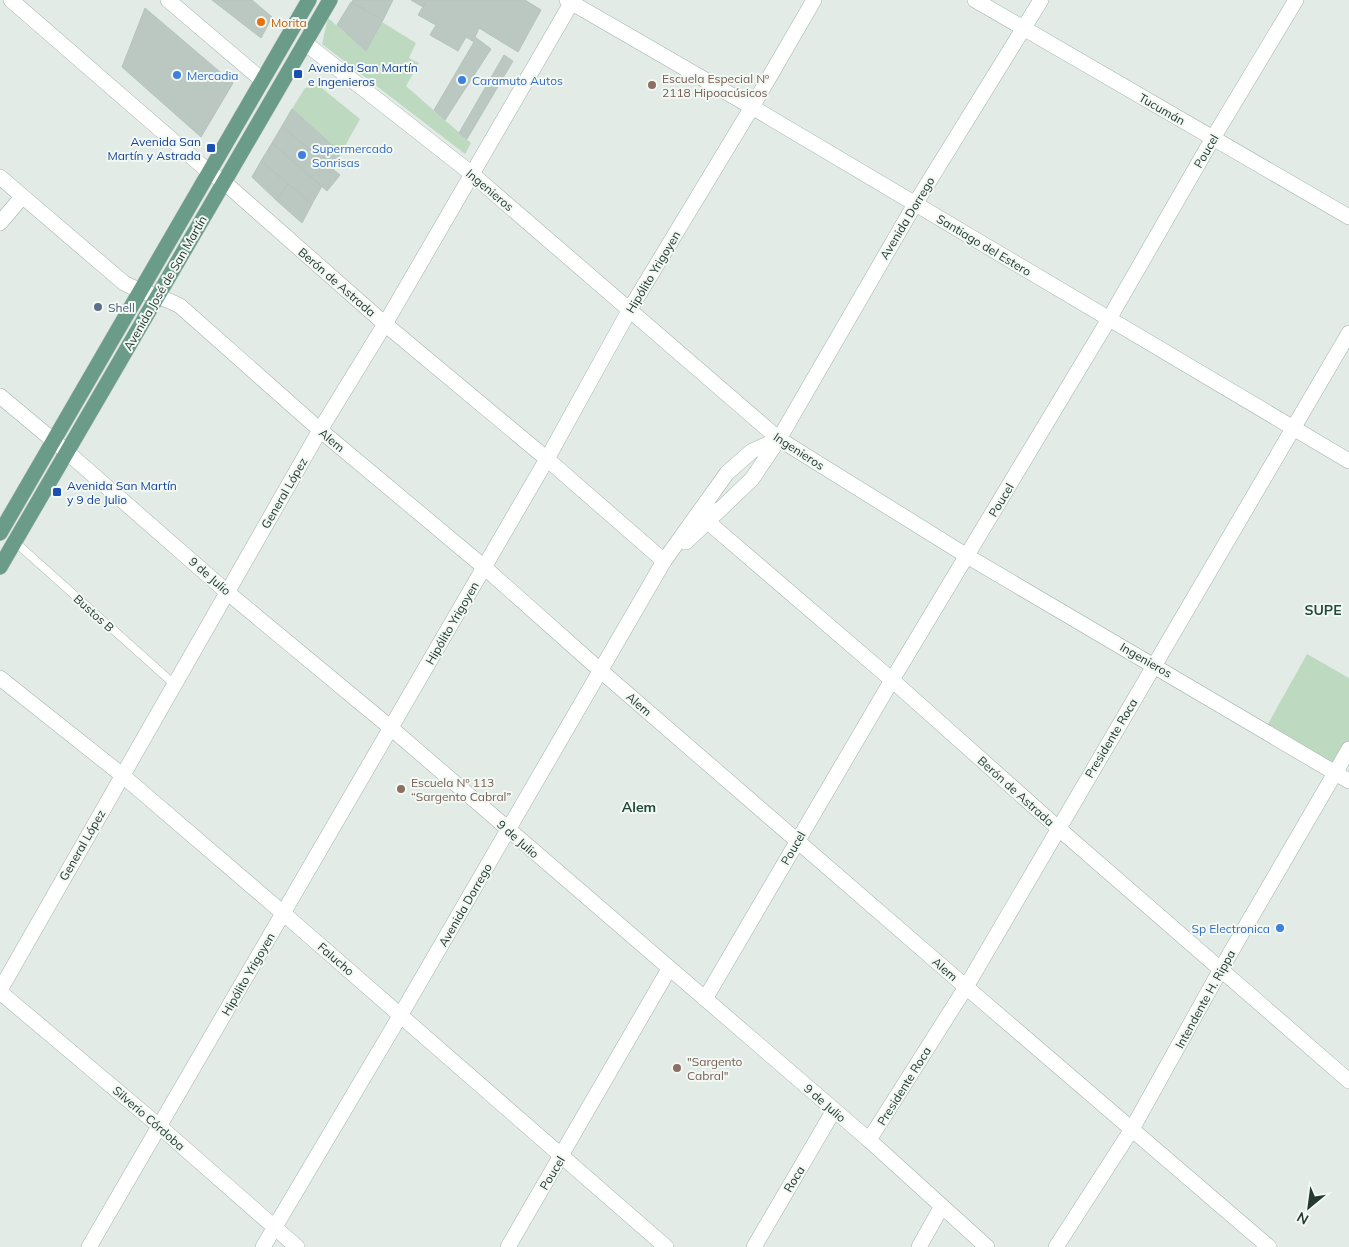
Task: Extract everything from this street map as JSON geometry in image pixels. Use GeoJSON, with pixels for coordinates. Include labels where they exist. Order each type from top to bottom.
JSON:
{"type":"FeatureCollection","features":[{"type":"Feature","properties":{"kind":"main road","name":"Avenida José de San Martín"},"geometry":{"type":"LineString","coordinates":[[0,533],[309,0]]}},
{"type":"Feature","properties":{"kind":"main road","name":"Avenida José de San Martín"},"geometry":{"type":"LineString","coordinates":[[0,567],[330,0]]}},
{"type":"Feature","properties":{"kind":"street","name":"Berón de Astrada"},"geometry":{"type":"LineString","coordinates":[[12,0],[209,172],[224,182],[385,324],[547,459],[664,562]]}},
{"type":"Feature","properties":{"kind":"street"},"geometry":{"type":"LineString","coordinates":[[168,0],[262,80]]}},
{"type":"Feature","properties":{"kind":"street","name":"Hipólito Yrigoyen"},"geometry":{"type":"LineString","coordinates":[[89,1247],[547,459],[630,310],[814,0]]}},
{"type":"Feature","properties":{"kind":"street","name":"Tucumán"},"geometry":{"type":"LineString","coordinates":[[975,0],[1349,218]]}},
{"type":"Feature","properties":{"kind":"street","name":"Avenida Dorrego"},"geometry":{"type":"LineString","coordinates":[[664,562],[752,479],[779,439],[915,204],[1024,29],[1040,0]]}},
{"type":"Feature","properties":{"kind":"street","name":"Poucel"},"geometry":{"type":"LineString","coordinates":[[705,999],[892,680],[1110,320],[1213,138],[1296,0]]}},
{"type":"Feature","properties":{"kind":"street","name":"Santiago del Estero"},"geometry":{"type":"LineString","coordinates":[[570,1],[1349,461]]}},
{"type":"Feature","properties":{"kind":"street","name":"General López"},"geometry":{"type":"LineString","coordinates":[[0,991],[320,430],[385,324],[570,1]]}},
{"type":"Feature","properties":{"kind":"street","name":"Ingenieros"},"geometry":{"type":"LineString","coordinates":[[305,43],[472,174],[779,439],[967,556],[1349,781]]}},
{"type":"Feature","properties":{"kind":"street","name":"Alem"},"geometry":{"type":"LineString","coordinates":[[0,177],[124,283],[158,295],[180,306],[320,430],[484,567],[601,671],[1269,1247]]}},
{"type":"Feature","properties":{"kind":"street"},"geometry":{"type":"LineString","coordinates":[[0,223],[22,197]]}},
{"type":"Feature","properties":{"kind":"street","name":"Presidente Roca"},"geometry":{"type":"LineString","coordinates":[[869,1140],[966,987],[1349,333]]}},
{"type":"Feature","properties":{"kind":"street","name":"9 de Julio"},"geometry":{"type":"LineString","coordinates":[[0,396],[54,440],[227,592],[391,728],[869,1140],[987,1247]]}},
{"type":"Feature","properties":{"kind":"street","name":"Avenida Dorrego"},"geometry":{"type":"LineString","coordinates":[[263,1247],[400,1016],[664,562],[727,473],[752,451],[779,439]]}},
{"type":"Feature","properties":{"kind":"street"},"geometry":{"type":"LineString","coordinates":[[708,522],[715,490]]}},
{"type":"Feature","properties":{"kind":"street","name":"Berón de Astrada"},"geometry":{"type":"LineString","coordinates":[[708,522],[892,680],[1058,828],[1349,1081]]}},
{"type":"Feature","properties":{"kind":"street","name":"Falucho"},"geometry":{"type":"LineString","coordinates":[[0,678],[122,775],[284,912],[400,1016],[666,1247]]}},
{"type":"Feature","properties":{"kind":"street","name":"Intendente H. Rippa"},"geometry":{"type":"LineString","coordinates":[[1056,1247],[1132,1129],[1221,969],[1349,749]]}},
{"type":"Feature","properties":{"kind":"street","name":"Poucel"},"geometry":{"type":"LineString","coordinates":[[508,1247],[669,969]]}},
{"type":"Feature","properties":{"kind":"street","name":"Silverio Córdoba"},"geometry":{"type":"LineString","coordinates":[[0,991],[160,1126],[297,1247]]}},
{"type":"Feature","properties":{"kind":"street","name":"Roca"},"geometry":{"type":"LineString","coordinates":[[754,1247],[834,1110]]}},
{"type":"Feature","properties":{"kind":"street"},"geometry":{"type":"LineString","coordinates":[[919,1247],[942,1206]]}},
{"type":"Feature","properties":{"kind":"lane","name":"Bustos B"},"geometry":{"type":"LineString","coordinates":[[14,542],[174,684]]}},
{"type":"Feature","properties":{"kind":"green space"},"geometry":{"type":"Polygon","coordinates":[[[328,18],[366,51],[382,22],[416,43],[409,58],[419,63],[406,86],[471,143],[465,154],[322,44],[328,18]]]}},
{"type":"Feature","properties":{"kind":"green space"},"geometry":{"type":"Polygon","coordinates":[[[318,85],[360,119],[341,153],[292,109],[305,88],[318,85]]]}},
{"type":"Feature","properties":{"kind":"green space"},"geometry":{"type":"Polygon","coordinates":[[[1307,654],[1349,678],[1349,749],[1335,773],[1264,731],[1307,654]]]}},
{"type":"Feature","properties":{"kind":"building"},"geometry":{"type":"Polygon","coordinates":[[[212,0],[252,0],[272,17],[261,38],[212,0]]]}},
{"type":"Feature","properties":{"kind":"building"},"geometry":{"type":"Polygon","coordinates":[[[353,0],[393,0],[383,20],[352,3],[353,0]]]}},
{"type":"Feature","properties":{"kind":"building"},"geometry":{"type":"Polygon","coordinates":[[[411,0],[427,0],[423,7],[411,0]]]}},
{"type":"Feature","properties":{"kind":"building","name":"Caramuto Autos"},"geometry":{"type":"Polygon","coordinates":[[[427,0],[525,0],[541,10],[518,52],[479,28],[475,37],[491,49],[445,120],[434,110],[474,42],[466,37],[458,51],[430,35],[436,25],[418,15],[427,0]]]}},
{"type":"Feature","properties":{"kind":"building"},"geometry":{"type":"Polygon","coordinates":[[[351,2],[383,20],[366,51],[337,25],[351,2]]]}},
{"type":"Feature","properties":{"kind":"building","name":"Mercadia"},"geometry":{"type":"Polygon","coordinates":[[[145,8],[233,83],[201,137],[122,67],[145,8]]]}},
{"type":"Feature","properties":{"kind":"building"},"geometry":{"type":"Polygon","coordinates":[[[504,55],[513,61],[467,139],[459,133],[504,55]]]}},
{"type":"Feature","properties":{"kind":"building"},"geometry":{"type":"Polygon","coordinates":[[[292,109],[341,153],[331,168],[282,126],[292,109]]]}},
{"type":"Feature","properties":{"kind":"building","name":"Supermercado Sonrisas"},"geometry":{"type":"Polygon","coordinates":[[[282,126],[340,175],[327,191],[272,143],[282,126]]]}},
{"type":"Feature","properties":{"kind":"building"},"geometry":{"type":"Polygon","coordinates":[[[272,143],[322,186],[312,204],[261,161],[272,143]]]}},
{"type":"Feature","properties":{"kind":"building"},"geometry":{"type":"Polygon","coordinates":[[[261,161],[288,184],[276,200],[252,177],[261,161]]]}},
{"type":"Feature","properties":{"kind":"building"},"geometry":{"type":"Polygon","coordinates":[[[288,184],[312,204],[302,223],[276,200],[288,184]]]}},
{"type":"Feature","properties":{"kind":"place","name":"Morita"},"geometry":{"type":"Point","coordinates":[261,22]}},
{"type":"Feature","properties":{"kind":"place","name":"Avenida San Martín e Ingenieros"},"geometry":{"type":"Point","coordinates":[298,74]}},
{"type":"Feature","properties":{"kind":"place","name":"Mercadia"},"geometry":{"type":"Point","coordinates":[177,75]}},
{"type":"Feature","properties":{"kind":"place","name":"Caramuto Autos"},"geometry":{"type":"Point","coordinates":[462,80]}},
{"type":"Feature","properties":{"kind":"place","name":"Escuela Especial Nº 2118 Hipoacúsicos"},"geometry":{"type":"Point","coordinates":[652,85]}},
{"type":"Feature","properties":{"kind":"place","name":"Avenida San Martín y Astrada"},"geometry":{"type":"Point","coordinates":[211,148]}},
{"type":"Feature","properties":{"kind":"place","name":"Supermercado Sonrisas"},"geometry":{"type":"Point","coordinates":[302,155]}},
{"type":"Feature","properties":{"kind":"place","name":"Shell"},"geometry":{"type":"Point","coordinates":[98,307]}},
{"type":"Feature","properties":{"kind":"place","name":"Avenida San Martín y 9 de Julio"},"geometry":{"type":"Point","coordinates":[57,492]}},
{"type":"Feature","properties":{"kind":"place","name":"Escuela Nº 113 “Sargento Cabral”"},"geometry":{"type":"Point","coordinates":[401,789]}},
{"type":"Feature","properties":{"kind":"place","name":"Sp Electronica"},"geometry":{"type":"Point","coordinates":[1280,928]}},
{"type":"Feature","properties":{"kind":"place","name":"\"Sargento Cabral\""},"geometry":{"type":"Point","coordinates":[677,1068]}},
{"type":"Feature","properties":{"kind":"district","name":"SUPE"},"geometry":{"type":"Point","coordinates":[1323,610]}},
{"type":"Feature","properties":{"kind":"district","name":"Alem"},"geometry":{"type":"Point","coordinates":[639,807]}}]}
